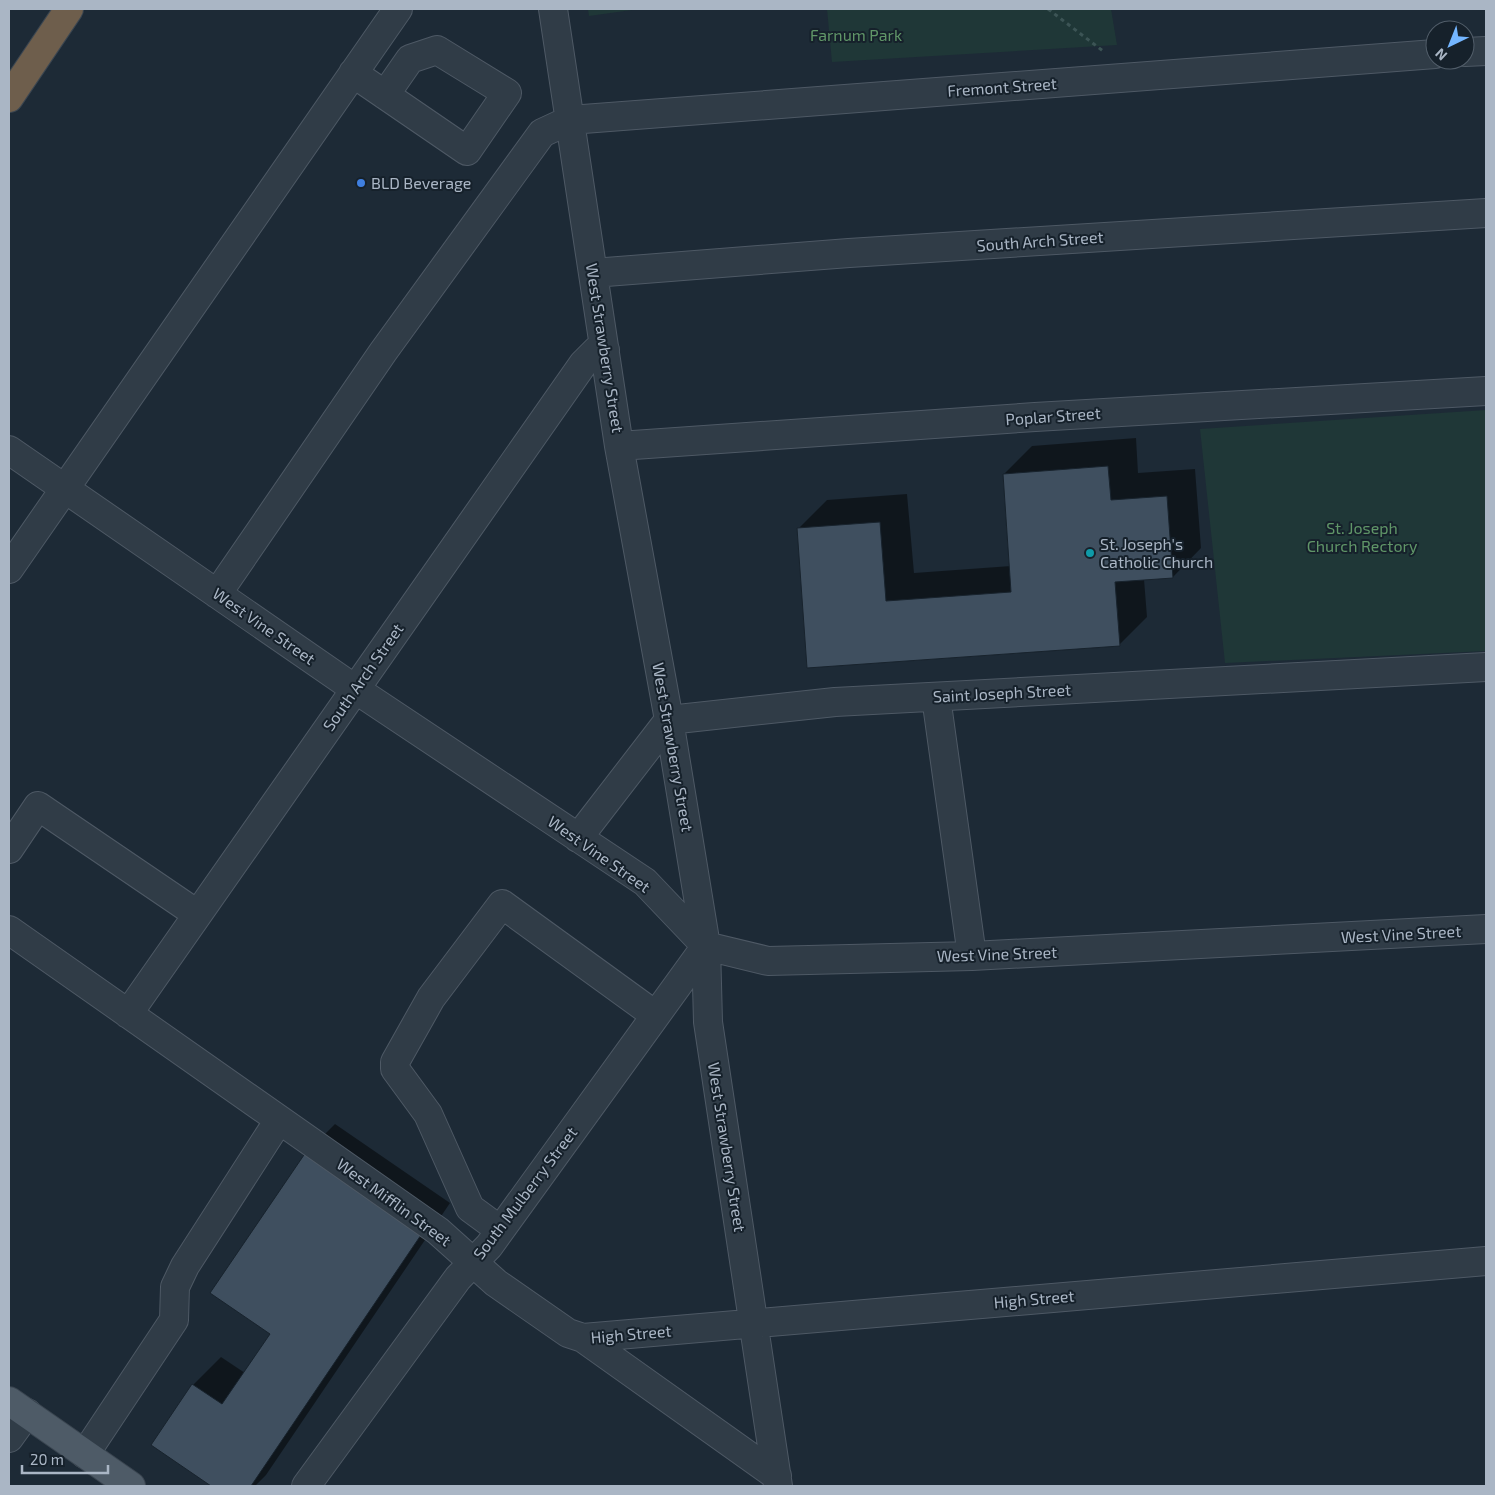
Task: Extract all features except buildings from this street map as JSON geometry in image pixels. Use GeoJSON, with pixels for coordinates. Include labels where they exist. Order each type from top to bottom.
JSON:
{"type":"FeatureCollection","features":[{"type":"Feature","properties":{"kind":"highway"},"geometry":{"type":"LineString","coordinates":[[9,98],[68,9]]}},
{"type":"Feature","properties":{"kind":"main road"},"geometry":{"type":"LineString","coordinates":[[18,1407],[125,1485]]}},
{"type":"Feature","properties":{"kind":"street"},"geometry":{"type":"LineString","coordinates":[[9,569],[398,9]]}},
{"type":"Feature","properties":{"kind":"street","name":"West Strawberry Street"},"geometry":{"type":"LineString","coordinates":[[553,9],[619,446],[669,720],[706,946],[708,1022],[778,1481]]}},
{"type":"Feature","properties":{"kind":"street","name":"Fremont Street"},"geometry":{"type":"LineString","coordinates":[[570,120],[1425,55]]}},
{"type":"Feature","properties":{"kind":"street"},"geometry":{"type":"LineString","coordinates":[[354,73],[385,95]]}},
{"type":"Feature","properties":{"kind":"street"},"geometry":{"type":"LineString","coordinates":[[217,594],[383,352],[542,133],[570,120]]}},
{"type":"Feature","properties":{"kind":"street","name":"South Arch Street"},"geometry":{"type":"LineString","coordinates":[[593,273],[849,253],[1486,213]]}},
{"type":"Feature","properties":{"kind":"street","name":"South Arch Street"},"geometry":{"type":"LineString","coordinates":[[128,1014],[583,364],[597,350],[605,350]]}},
{"type":"Feature","properties":{"kind":"street","name":"Poplar Street"},"geometry":{"type":"LineString","coordinates":[[619,446],[1025,418],[1486,391]]}},
{"type":"Feature","properties":{"kind":"street","name":"West Vine Street"},"geometry":{"type":"LineString","coordinates":[[9,450],[355,689],[645,882],[706,946],[768,961],[972,956],[1486,929]]}},
{"type":"Feature","properties":{"kind":"street","name":"Saint Joseph Street"},"geometry":{"type":"LineString","coordinates":[[669,720],[834,702],[1486,667]]}},
{"type":"Feature","properties":{"kind":"street"},"geometry":{"type":"LineString","coordinates":[[936,697],[972,956]]}},
{"type":"Feature","properties":{"kind":"street"},"geometry":{"type":"LineString","coordinates":[[578,838],[669,720]]}},
{"type":"Feature","properties":{"kind":"street"},"geometry":{"type":"LineString","coordinates":[[9,848],[38,806],[197,914]]}},
{"type":"Feature","properties":{"kind":"street"},"geometry":{"type":"LineString","coordinates":[[500,1230],[470,1208],[428,1114],[395,1070],[396,1062],[432,998],[502,904],[655,1016]]}},
{"type":"Feature","properties":{"kind":"street","name":"West Mifflin Street"},"geometry":{"type":"LineString","coordinates":[[9,930],[438,1231],[496,1283],[568,1333],[583,1338],[778,1481]]}},
{"type":"Feature","properties":{"kind":"street","name":"South Mulberry Street"},"geometry":{"type":"LineString","coordinates":[[306,1486],[458,1278],[500,1230],[706,946]]}},
{"type":"Feature","properties":{"kind":"street"},"geometry":{"type":"LineString","coordinates":[[85,1454],[174,1320],[175,1287],[185,1266],[279,1120]]}},
{"type":"Feature","properties":{"kind":"street","name":"High Street"},"geometry":{"type":"LineString","coordinates":[[583,1338],[1486,1261]]}},
{"type":"Feature","properties":{"kind":"street"},"geometry":{"type":"LineString","coordinates":[[9,1438],[18,1407]]}},
{"type":"Feature","properties":{"kind":"path"},"geometry":{"type":"LineString","coordinates":[[1048,9],[1107,54]]}},
{"type":"Feature","properties":{"kind":"green space"},"geometry":{"type":"Polygon","coordinates":[[[588,9],[639,9],[589,16],[588,9]]]}},
{"type":"Feature","properties":{"kind":"green space","name":"Farnum Park"},"geometry":{"type":"Polygon","coordinates":[[[827,9],[1111,9],[1117,45],[832,62],[827,9]]]}},
{"type":"Feature","properties":{"kind":"green space","name":"St. Joseph Church Rectory"},"geometry":{"type":"Polygon","coordinates":[[[1486,410],[1486,651],[1225,663],[1200,429],[1486,410]]]}},
{"type":"Feature","properties":{"kind":"place","name":"BLD Beverage"},"geometry":{"type":"Point","coordinates":[361,183]}},
{"type":"Feature","properties":{"kind":"place","name":"St. Joseph's Catholic Church"},"geometry":{"type":"Point","coordinates":[1090,553]}}]}
